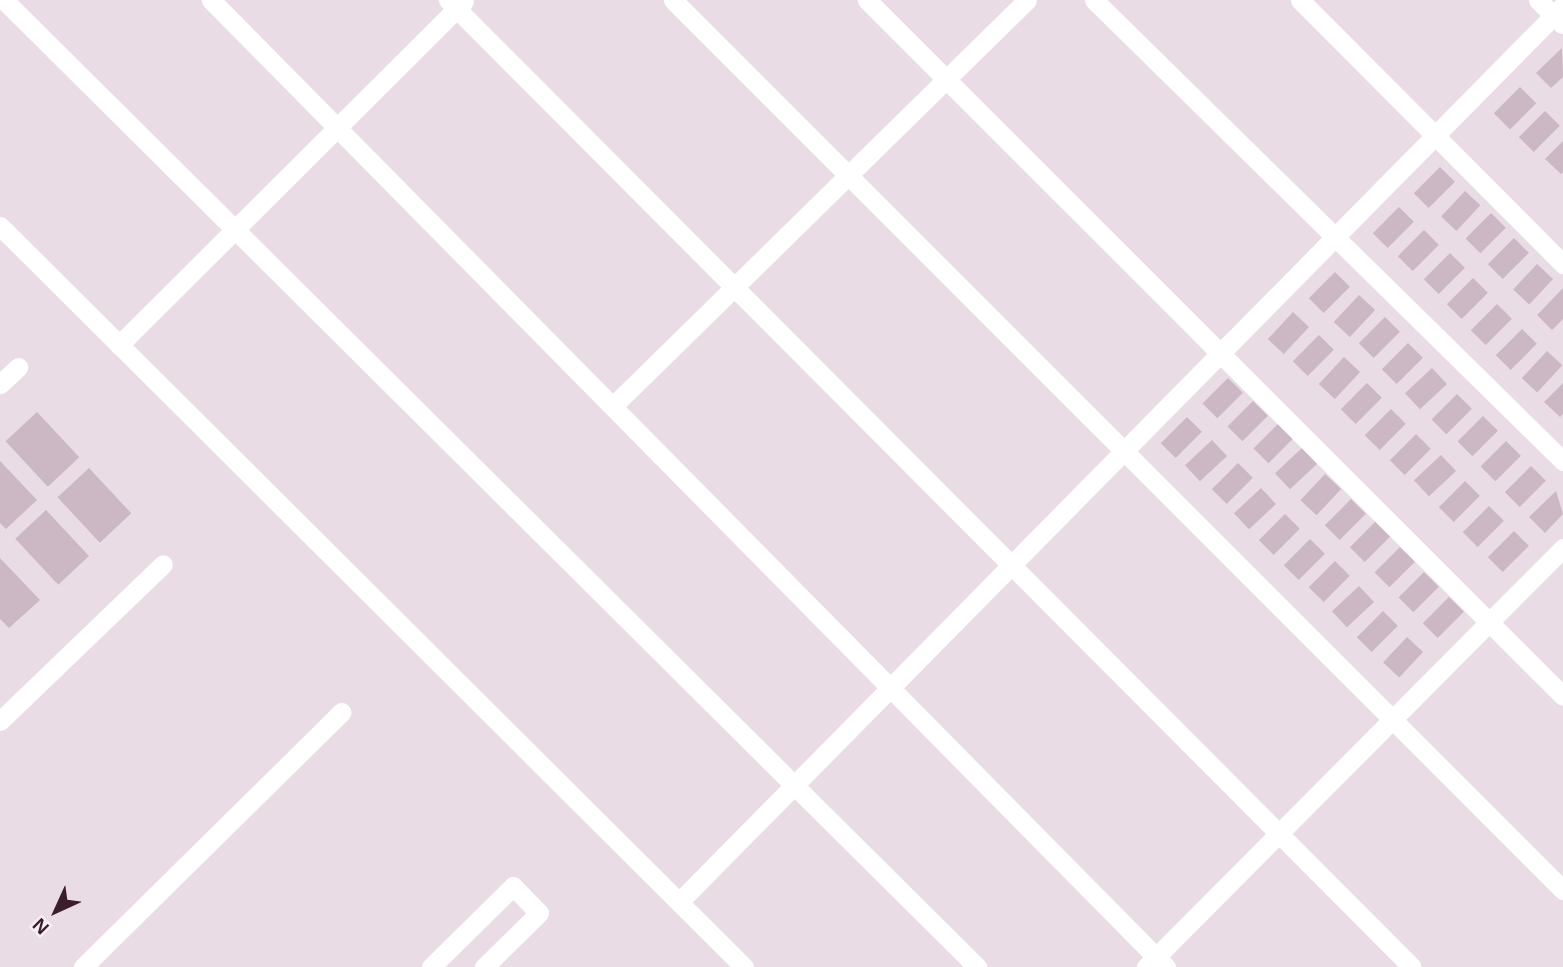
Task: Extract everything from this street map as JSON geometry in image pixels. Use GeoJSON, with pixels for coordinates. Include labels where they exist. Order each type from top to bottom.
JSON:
{"type":"FeatureCollection","features":[{"type":"Feature","properties":{"kind":"street"},"geometry":{"type":"LineString","coordinates":[[5,0],[233,232],[976,967]]}},
{"type":"Feature","properties":{"kind":"street"},"geometry":{"type":"LineString","coordinates":[[211,0],[614,405],[1156,964],[1279,834],[1563,548]]}},
{"type":"Feature","properties":{"kind":"street"},"geometry":{"type":"LineString","coordinates":[[673,0],[1125,448],[1563,890]]}},
{"type":"Feature","properties":{"kind":"street"},"geometry":{"type":"LineString","coordinates":[[867,0],[1563,696]]}},
{"type":"Feature","properties":{"kind":"street"},"geometry":{"type":"LineString","coordinates":[[614,405],[1027,0]]}},
{"type":"Feature","properties":{"kind":"street"},"geometry":{"type":"LineString","coordinates":[[1094,0],[1563,461]]}},
{"type":"Feature","properties":{"kind":"street"},"geometry":{"type":"LineString","coordinates":[[1300,0],[1563,264]]}},
{"type":"Feature","properties":{"kind":"street"},"geometry":{"type":"LineString","coordinates":[[679,902],[797,788],[887,687],[1435,135],[1560,16],[1538,0]]}},
{"type":"Feature","properties":{"kind":"street"},"geometry":{"type":"LineString","coordinates":[[119,345],[337,127],[456,3],[734,288],[1412,967]]}},
{"type":"Feature","properties":{"kind":"street"},"geometry":{"type":"LineString","coordinates":[[0,226],[744,967]]}},
{"type":"Feature","properties":{"kind":"street"},"geometry":{"type":"LineString","coordinates":[[0,384],[18,367]]}},
{"type":"Feature","properties":{"kind":"street"},"geometry":{"type":"LineString","coordinates":[[0,720],[163,564]]}},
{"type":"Feature","properties":{"kind":"street"},"geometry":{"type":"LineString","coordinates":[[83,967],[342,712]]}},
{"type":"Feature","properties":{"kind":"street"},"geometry":{"type":"LineString","coordinates":[[431,967],[513,886],[539,913],[484,967]]}},
{"type":"Feature","properties":{"kind":"building"},"geometry":{"type":"Polygon","coordinates":[[[1562,48],[1563,77],[1551,88],[1536,73],[1562,48]]]}},
{"type":"Feature","properties":{"kind":"building"},"geometry":{"type":"Polygon","coordinates":[[[1520,87],[1536,103],[1510,129],[1494,113],[1520,87]]]}},
{"type":"Feature","properties":{"kind":"building"},"geometry":{"type":"Polygon","coordinates":[[[1545,111],[1560,126],[1534,152],[1519,137],[1545,111]]]}},
{"type":"Feature","properties":{"kind":"building"},"geometry":{"type":"Polygon","coordinates":[[[1563,141],[1563,172],[1561,174],[1545,159],[1563,141]]]}},
{"type":"Feature","properties":{"kind":"building"},"geometry":{"type":"Polygon","coordinates":[[[1440,167],[1455,182],[1429,208],[1414,193],[1440,167]]]}},
{"type":"Feature","properties":{"kind":"building"},"geometry":{"type":"Polygon","coordinates":[[[1465,191],[1480,205],[1456,231],[1441,217],[1465,191]]]}},
{"type":"Feature","properties":{"kind":"building"},"geometry":{"type":"Polygon","coordinates":[[[1399,207],[1414,222],[1388,248],[1373,233],[1399,207]]]}},
{"type":"Feature","properties":{"kind":"building"},"geometry":{"type":"Polygon","coordinates":[[[1491,213],[1506,228],[1480,253],[1466,238],[1491,213]]]}},
{"type":"Feature","properties":{"kind":"building"},"geometry":{"type":"Polygon","coordinates":[[[1424,230],[1439,245],[1413,271],[1398,256],[1424,230]]]}},
{"type":"Feature","properties":{"kind":"building"},"geometry":{"type":"Polygon","coordinates":[[[1514,238],[1529,253],[1503,279],[1488,264],[1514,238]]]}},
{"type":"Feature","properties":{"kind":"building"},"geometry":{"type":"Polygon","coordinates":[[[1450,253],[1465,268],[1439,294],[1424,279],[1450,253]]]}},
{"type":"Feature","properties":{"kind":"building"},"geometry":{"type":"Polygon","coordinates":[[[1537,264],[1553,279],[1529,305],[1513,290],[1537,264]]]}},
{"type":"Feature","properties":{"kind":"building"},"geometry":{"type":"Polygon","coordinates":[[[1335,272],[1350,287],[1324,313],[1309,298],[1335,272]]]}},
{"type":"Feature","properties":{"kind":"building"},"geometry":{"type":"Polygon","coordinates":[[[1473,278],[1488,293],[1462,319],[1447,304],[1473,278]]]}},
{"type":"Feature","properties":{"kind":"building"},"geometry":{"type":"Polygon","coordinates":[[[1563,288],[1563,319],[1552,330],[1537,315],[1563,288]]]}},
{"type":"Feature","properties":{"kind":"building"},"geometry":{"type":"Polygon","coordinates":[[[1359,295],[1375,310],[1350,337],[1334,322],[1359,295]]]}},
{"type":"Feature","properties":{"kind":"building"},"geometry":{"type":"Polygon","coordinates":[[[1497,304],[1512,319],[1486,345],[1471,330],[1497,304]]]}},
{"type":"Feature","properties":{"kind":"building"},"geometry":{"type":"Polygon","coordinates":[[[1293,312],[1309,327],[1284,354],[1268,339],[1293,312]]]}},
{"type":"Feature","properties":{"kind":"building"},"geometry":{"type":"Polygon","coordinates":[[[1385,317],[1400,332],[1374,358],[1359,343],[1385,317]]]}},
{"type":"Feature","properties":{"kind":"building"},"geometry":{"type":"Polygon","coordinates":[[[1522,329],[1537,344],[1511,370],[1496,355],[1522,329]]]}},
{"type":"Feature","properties":{"kind":"building"},"geometry":{"type":"Polygon","coordinates":[[[1319,335],[1334,350],[1308,376],[1293,361],[1319,335]]]}},
{"type":"Feature","properties":{"kind":"building"},"geometry":{"type":"Polygon","coordinates":[[[1408,343],[1423,358],[1397,384],[1382,369],[1408,343]]]}},
{"type":"Feature","properties":{"kind":"building"},"geometry":{"type":"Polygon","coordinates":[[[1547,351],[1562,365],[1537,392],[1522,378],[1547,351]]]}},
{"type":"Feature","properties":{"kind":"building"},"geometry":{"type":"Polygon","coordinates":[[[1344,357],[1360,372],[1335,399],[1319,384],[1344,357]]]}},
{"type":"Feature","properties":{"kind":"building"},"geometry":{"type":"Polygon","coordinates":[[[1432,368],[1447,384],[1420,409],[1405,393],[1432,368]]]}},
{"type":"Feature","properties":{"kind":"building"},"geometry":{"type":"Polygon","coordinates":[[[1228,378],[1243,393],[1217,418],[1203,403],[1228,378]]]}},
{"type":"Feature","properties":{"kind":"building"},"geometry":{"type":"Polygon","coordinates":[[[1367,383],[1382,398],[1356,424],[1341,409],[1367,383]]]}},
{"type":"Feature","properties":{"kind":"building"},"geometry":{"type":"Polygon","coordinates":[[[1563,383],[1563,414],[1560,417],[1544,402],[1563,383]]]}},
{"type":"Feature","properties":{"kind":"building"},"geometry":{"type":"Polygon","coordinates":[[[1457,394],[1472,409],[1446,434],[1432,419],[1457,394]]]}},
{"type":"Feature","properties":{"kind":"building"},"geometry":{"type":"Polygon","coordinates":[[[1253,401],[1268,416],[1242,441],[1228,426],[1253,401]]]}},
{"type":"Feature","properties":{"kind":"building"},"geometry":{"type":"Polygon","coordinates":[[[1391,409],[1406,424],[1380,450],[1365,435],[1391,409]]]}},
{"type":"Feature","properties":{"kind":"building"},"geometry":{"type":"Polygon","coordinates":[[[37,412],[79,457],[48,487],[6,441],[37,412]]]}},
{"type":"Feature","properties":{"kind":"building"},"geometry":{"type":"Polygon","coordinates":[[[1483,416],[1498,431],[1472,456],[1458,441],[1483,416]]]}},
{"type":"Feature","properties":{"kind":"building"},"geometry":{"type":"Polygon","coordinates":[[[1187,417],[1202,432],[1176,458],[1161,443],[1187,417]]]}},
{"type":"Feature","properties":{"kind":"building"},"geometry":{"type":"Polygon","coordinates":[[[1279,423],[1294,438],[1268,463],[1254,448],[1279,423]]]}},
{"type":"Feature","properties":{"kind":"building"},"geometry":{"type":"Polygon","coordinates":[[[1416,434],[1431,449],[1405,475],[1390,460],[1416,434]]]}},
{"type":"Feature","properties":{"kind":"building"},"geometry":{"type":"Polygon","coordinates":[[[1212,440],[1227,456],[1200,481],[1185,465],[1212,440]]]}},
{"type":"Feature","properties":{"kind":"building"},"geometry":{"type":"Polygon","coordinates":[[[1506,441],[1521,456],[1495,481],[1481,466],[1506,441]]]}},
{"type":"Feature","properties":{"kind":"building"},"geometry":{"type":"Polygon","coordinates":[[[1302,448],[1317,464],[1290,489],[1275,473],[1302,448]]]}},
{"type":"Feature","properties":{"kind":"building"},"geometry":{"type":"Polygon","coordinates":[[[1441,455],[1456,471],[1429,496],[1414,480],[1441,455]]]}},
{"type":"Feature","properties":{"kind":"building"},"geometry":{"type":"Polygon","coordinates":[[[0,461],[37,500],[6,529],[0,523],[0,461]]]}},
{"type":"Feature","properties":{"kind":"building"},"geometry":{"type":"Polygon","coordinates":[[[1238,463],[1253,478],[1227,504],[1212,489],[1238,463]]]}},
{"type":"Feature","properties":{"kind":"building"},"geometry":{"type":"Polygon","coordinates":[[[1531,466],[1546,481],[1520,507],[1505,492],[1531,466]]]}},
{"type":"Feature","properties":{"kind":"building"},"geometry":{"type":"Polygon","coordinates":[[[89,468],[131,513],[100,543],[58,497],[89,468]]]}},
{"type":"Feature","properties":{"kind":"building"},"geometry":{"type":"Polygon","coordinates":[[[1325,474],[1341,489],[1317,515],[1300,500],[1325,474]]]}},
{"type":"Feature","properties":{"kind":"building"},"geometry":{"type":"Polygon","coordinates":[[[1465,481],[1480,496],[1454,522],[1439,507],[1465,481]]]}},
{"type":"Feature","properties":{"kind":"building"},"geometry":{"type":"Polygon","coordinates":[[[1261,488],[1276,504],[1249,529],[1234,513],[1261,488]]]}},
{"type":"Feature","properties":{"kind":"building"},"geometry":{"type":"Polygon","coordinates":[[[1556,491],[1563,514],[1545,533],[1529,517],[1556,491]]]}},
{"type":"Feature","properties":{"kind":"building"},"geometry":{"type":"Polygon","coordinates":[[[1351,499],[1366,514],[1340,540],[1325,525],[1351,499]]]}},
{"type":"Feature","properties":{"kind":"building"},"geometry":{"type":"Polygon","coordinates":[[[1489,506],[1504,521],[1478,547],[1463,532],[1489,506]]]}},
{"type":"Feature","properties":{"kind":"building"},"geometry":{"type":"Polygon","coordinates":[[[46,510],[89,556],[58,585],[15,539],[46,510]]]}},
{"type":"Feature","properties":{"kind":"building"},"geometry":{"type":"Polygon","coordinates":[[[1285,514],[1300,529],[1274,555],[1259,540],[1285,514]]]}},
{"type":"Feature","properties":{"kind":"building"},"geometry":{"type":"Polygon","coordinates":[[[1376,521],[1391,536],[1365,562],[1350,547],[1376,521]]]}},
{"type":"Feature","properties":{"kind":"building"},"geometry":{"type":"Polygon","coordinates":[[[1514,531],[1529,546],[1503,572],[1488,557],[1514,531]]]}},
{"type":"Feature","properties":{"kind":"building"},"geometry":{"type":"Polygon","coordinates":[[[1310,539],[1325,554],[1299,580],[1284,565],[1310,539]]]}},
{"type":"Feature","properties":{"kind":"building"},"geometry":{"type":"Polygon","coordinates":[[[1400,547],[1415,562],[1389,587],[1375,572],[1400,547]]]}},
{"type":"Feature","properties":{"kind":"building"},"geometry":{"type":"Polygon","coordinates":[[[0,558],[40,600],[9,628],[0,619],[0,558]]]}},
{"type":"Feature","properties":{"kind":"building"},"geometry":{"type":"Polygon","coordinates":[[[1335,561],[1350,576],[1324,602],[1309,587],[1335,561]]]}},
{"type":"Feature","properties":{"kind":"building"},"geometry":{"type":"Polygon","coordinates":[[[1424,572],[1439,587],[1413,612],[1399,597],[1424,572]]]}},
{"type":"Feature","properties":{"kind":"building"},"geometry":{"type":"Polygon","coordinates":[[[1359,586],[1374,602],[1347,627],[1332,611],[1359,586]]]}},
{"type":"Feature","properties":{"kind":"building"},"geometry":{"type":"Polygon","coordinates":[[[1449,597],[1464,612],[1438,638],[1423,623],[1449,597]]]}},
{"type":"Feature","properties":{"kind":"building"},"geometry":{"type":"Polygon","coordinates":[[[1383,611],[1398,626],[1372,652],[1357,637],[1383,611]]]}},
{"type":"Feature","properties":{"kind":"building"},"geometry":{"type":"Polygon","coordinates":[[[1407,637],[1423,652],[1399,678],[1383,663],[1407,637]]]}}]}
